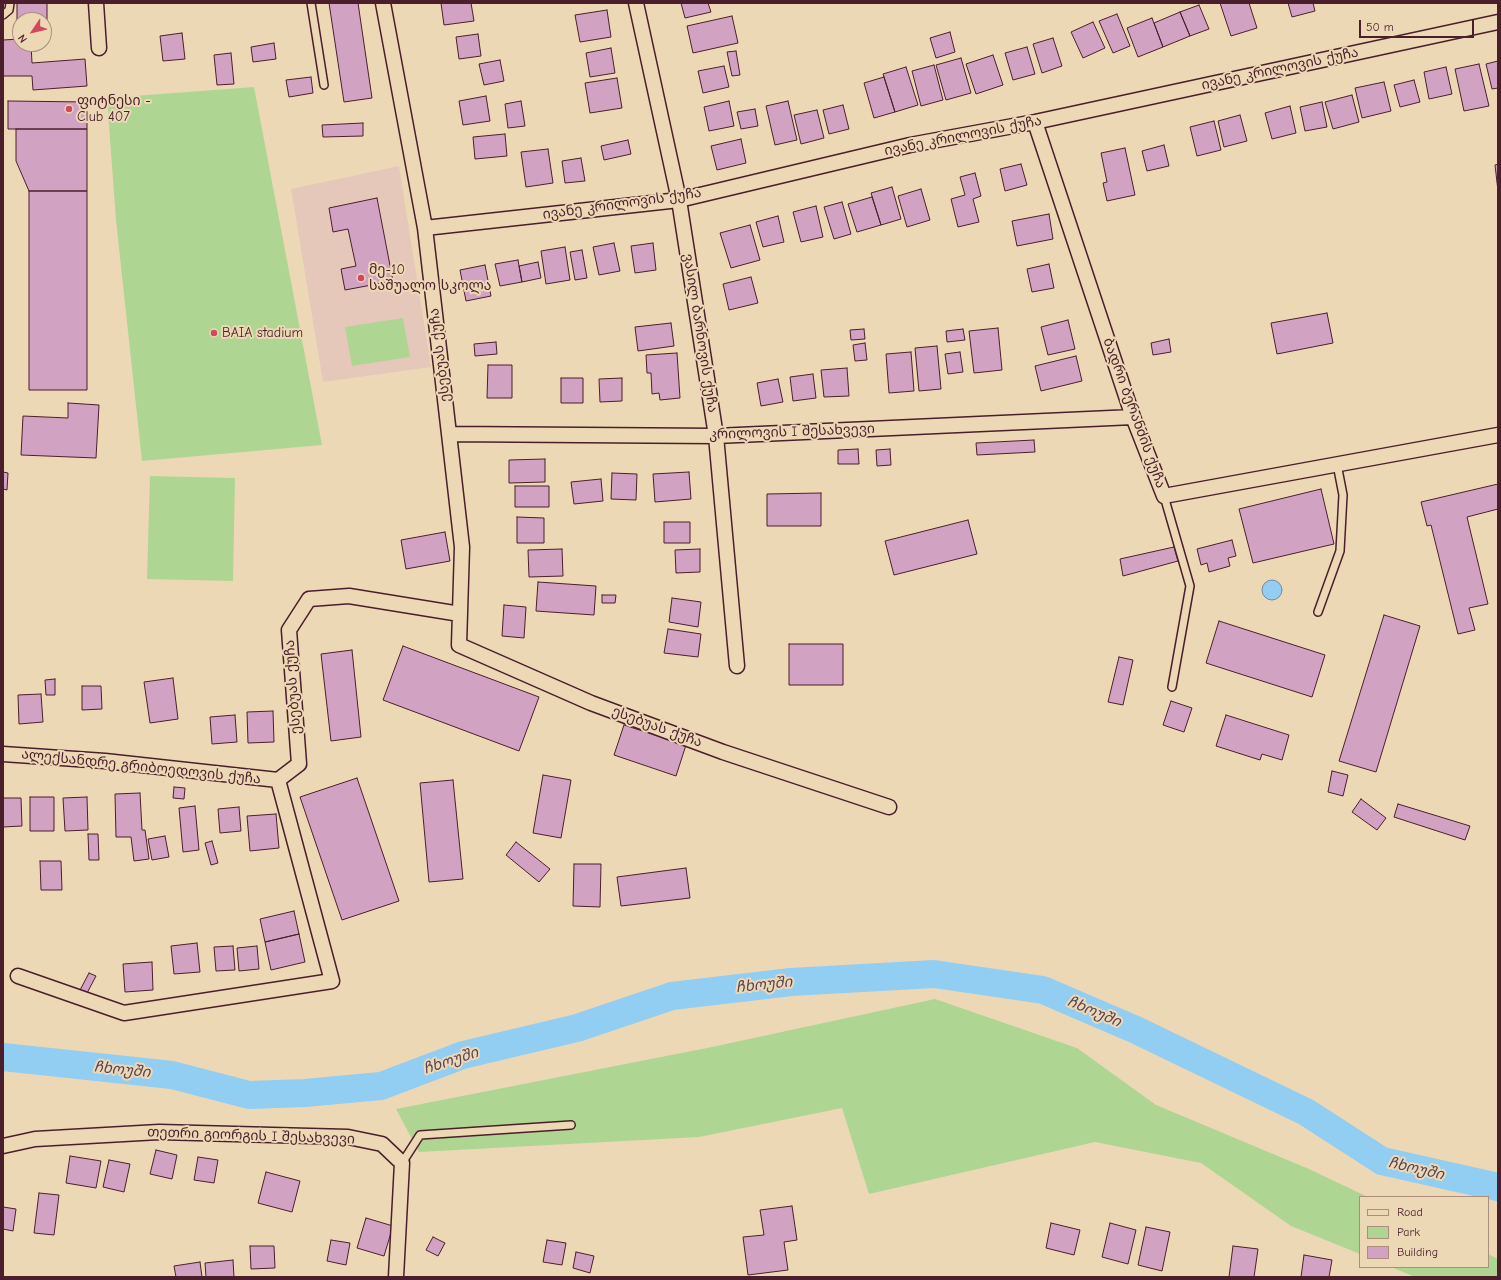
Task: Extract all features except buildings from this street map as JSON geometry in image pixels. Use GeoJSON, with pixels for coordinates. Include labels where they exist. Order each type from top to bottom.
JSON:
{"type":"FeatureCollection","features":[{"type":"Feature","properties":{"kind":"street"},"geometry":{"type":"LineString","coordinates":[[96,3],[99,48]]}},
{"type":"Feature","properties":{"kind":"street","name":"ესებუას ქუჩა"},"geometry":{"type":"LineString","coordinates":[[383,3],[425,228],[450,434],[462,547],[459,645],[591,703],[723,752],[889,807]]}},
{"type":"Feature","properties":{"kind":"street","name":"ვასილ ბარნოვის ქუჩა"},"geometry":{"type":"LineString","coordinates":[[636,3],[679,200],[716,436],[737,666]]}},
{"type":"Feature","properties":{"kind":"street","name":"ივანე კრილოვის ქუჩა"},"geometry":{"type":"LineString","coordinates":[[425,228],[679,200],[910,145],[1035,122],[1498,22]]}},
{"type":"Feature","properties":{"kind":"street","name":"ბადრი ბერანძის ქუჩა"},"geometry":{"type":"LineString","coordinates":[[1035,122],[1133,417],[1164,496],[1498,435]]}},
{"type":"Feature","properties":{"kind":"street","name":"კრილოვის I შესახვევი"},"geometry":{"type":"LineString","coordinates":[[450,434],[716,436],[1133,417]]}},
{"type":"Feature","properties":{"kind":"street","name":"ესებუას ქუჩა"},"geometry":{"type":"LineString","coordinates":[[278,780],[299,764],[289,630],[309,599],[349,596],[460,614]]}},
{"type":"Feature","properties":{"kind":"street","name":"ალექსანდრე გრიბოედოვის ქუჩა"},"geometry":{"type":"LineString","coordinates":[[3,754],[105,761],[278,780]]}},
{"type":"Feature","properties":{"kind":"street"},"geometry":{"type":"LineString","coordinates":[[18,976],[124,1013],[332,981],[278,780]]}},
{"type":"Feature","properties":{"kind":"street","name":"თეთრი გიორგის I შესახვევი"},"geometry":{"type":"LineString","coordinates":[[3,1146],[35,1139],[159,1132],[348,1137],[382,1144],[402,1162]]}},
{"type":"Feature","properties":{"kind":"street"},"geometry":{"type":"LineString","coordinates":[[396,1277],[402,1162]]}},
{"type":"Feature","properties":{"kind":"lane"},"geometry":{"type":"LineString","coordinates":[[3,15],[9,10],[10,3]]}},
{"type":"Feature","properties":{"kind":"lane"},"geometry":{"type":"LineString","coordinates":[[311,3],[324,85]]}},
{"type":"Feature","properties":{"kind":"lane"},"geometry":{"type":"LineString","coordinates":[[1318,612],[1340,551],[1343,495],[1337,464]]}},
{"type":"Feature","properties":{"kind":"lane"},"geometry":{"type":"LineString","coordinates":[[1164,496],[1190,586],[1172,687]]}},
{"type":"Feature","properties":{"kind":"lane"},"geometry":{"type":"LineString","coordinates":[[402,1162],[420,1135],[571,1125]]}},
{"type":"Feature","properties":{"kind":"shaded area","name":"მე-10 საშუალო სკოლა"},"geometry":{"type":"Polygon","coordinates":[[[399,166],[431,367],[323,382],[291,189],[399,166]]]}},
{"type":"Feature","properties":{"kind":"green space","name":"BAIA stadium"},"geometry":{"type":"Polygon","coordinates":[[[254,87],[322,445],[142,461],[116,220],[107,98],[254,87]]]}},
{"type":"Feature","properties":{"kind":"green space"},"geometry":{"type":"Polygon","coordinates":[[[403,318],[410,357],[352,366],[345,327],[403,318]]]}},
{"type":"Feature","properties":{"kind":"green space"},"geometry":{"type":"Polygon","coordinates":[[[150,476],[235,478],[233,581],[147,579],[150,476]]]}},
{"type":"Feature","properties":{"kind":"green space"},"geometry":{"type":"Polygon","coordinates":[[[935,999],[1077,1048],[1156,1105],[1309,1169],[1366,1196],[1359,1196],[1359,1254],[1291,1226],[1201,1163],[1095,1142],[869,1194],[842,1108],[699,1137],[419,1152],[396,1109],[712,1047],[935,999]]]}},
{"type":"Feature","properties":{"kind":"green space"},"geometry":{"type":"Polygon","coordinates":[[[1489,1254],[1498,1259],[1498,1277],[1415,1277],[1393,1268],[1489,1268],[1489,1254]]]}},
{"type":"Feature","properties":{"kind":"water"},"geometry":{"type":"Polygon","coordinates":[[[1268,580],[1276,580],[1282,586],[1282,594],[1276,600],[1268,600],[1262,594],[1262,586],[1268,580]]]}},
{"type":"Feature","properties":{"kind":"waterway","name":"ჩხოუში"},"geometry":{"type":"LineString","coordinates":[[3,1057],[172,1075],[249,1095],[305,1093],[381,1086],[463,1055],[577,1028],[672,996],[791,982],[934,974],[1043,990],[1136,1030],[1306,1112],[1382,1161],[1498,1187]]}},
{"type":"Feature","properties":{"kind":"place","name":"ფიტნესი - Club 407"},"geometry":{"type":"Point","coordinates":[69,109]}},
{"type":"Feature","properties":{"kind":"place","name":"მე-10 საშუალო სკოლა"},"geometry":{"type":"Point","coordinates":[361,278]}},
{"type":"Feature","properties":{"kind":"place","name":"BAIA stadium"},"geometry":{"type":"Point","coordinates":[214,333]}}]}
